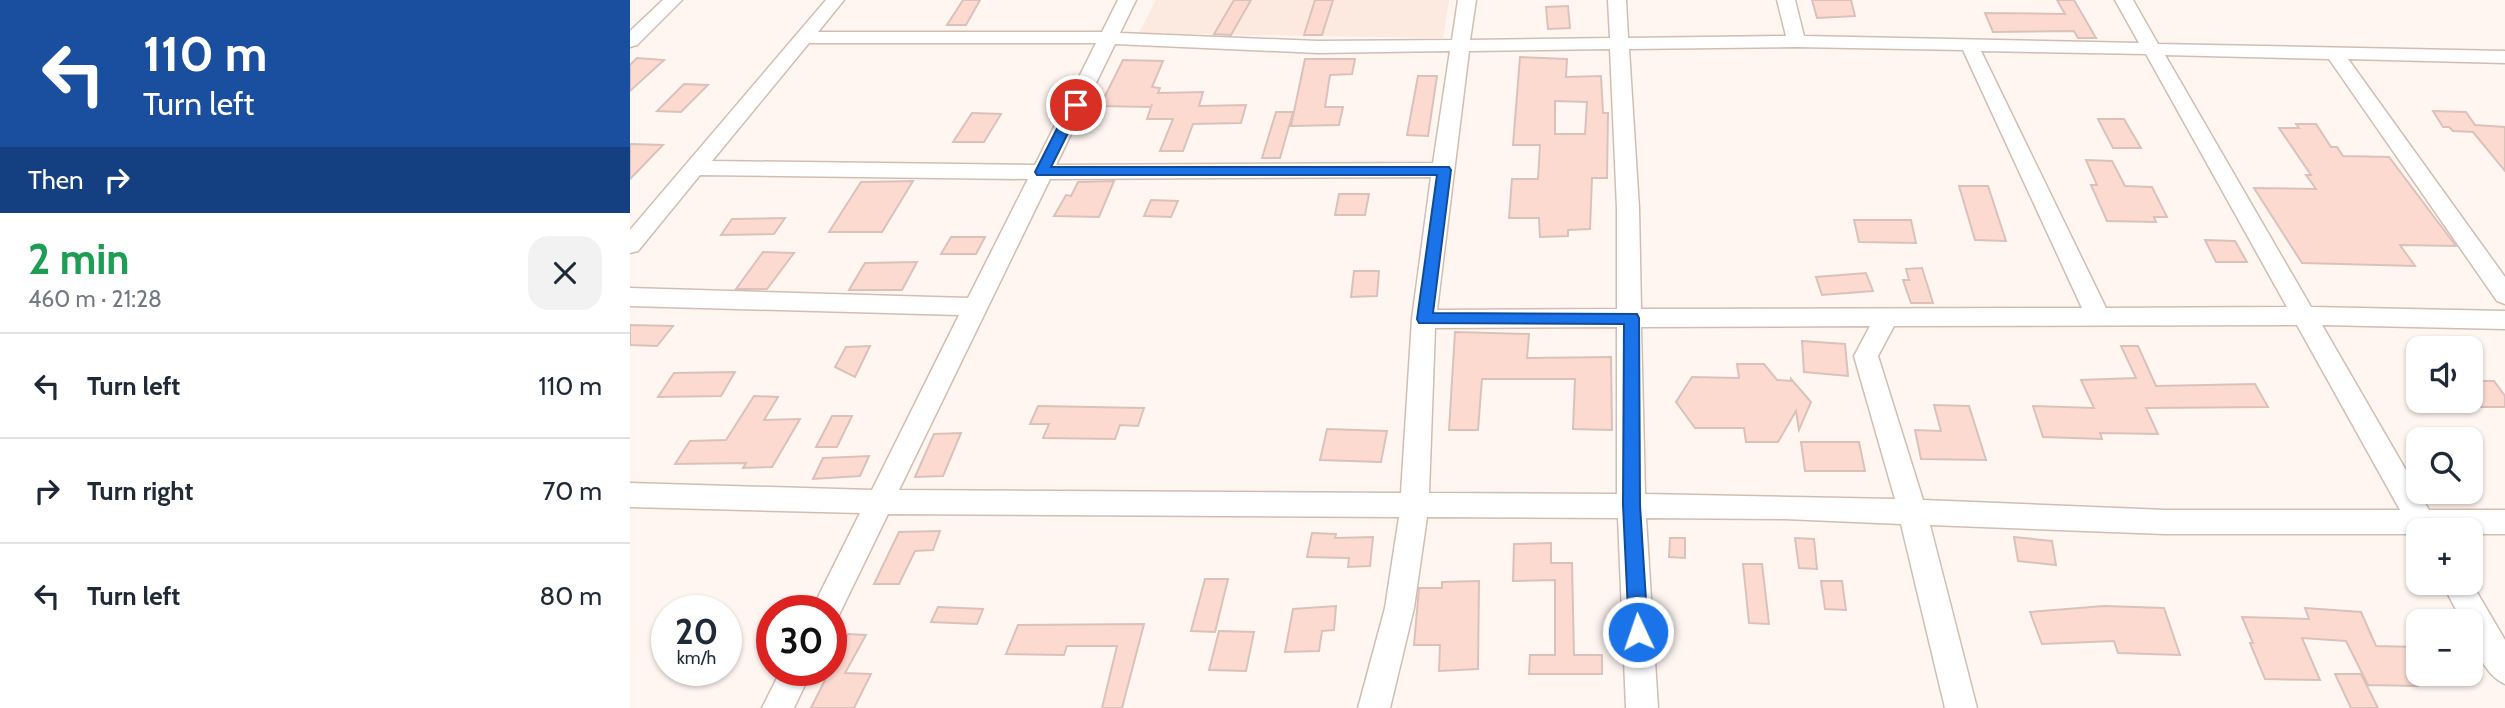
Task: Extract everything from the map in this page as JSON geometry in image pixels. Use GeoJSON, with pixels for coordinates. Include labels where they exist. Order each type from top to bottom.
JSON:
{"type":"FeatureCollection","features":[{"type":"Feature","properties":{"kind":"street"},"geometry":{"type":"LineString","coordinates":[[630,41],[673,0]]}},
{"type":"Feature","properties":{"kind":"street"},"geometry":{"type":"LineString","coordinates":[[630,245],[835,0]]}},
{"type":"Feature","properties":{"kind":"street"},"geometry":{"type":"LineString","coordinates":[[834,595],[1127,0]]}},
{"type":"Feature","properties":{"kind":"street"},"geometry":{"type":"LineString","coordinates":[[1374,708],[1398,620],[1414,504],[1424,319],[1467,0]]}},
{"type":"Feature","properties":{"kind":"street"},"geometry":{"type":"LineString","coordinates":[[1618,0],[1631,318],[1632,505],[1643,708]]}},
{"type":"Feature","properties":{"kind":"street"},"geometry":{"type":"LineString","coordinates":[[1786,0],[1796,41]]}},
{"type":"Feature","properties":{"kind":"street"},"geometry":{"type":"LineString","coordinates":[[2124,0],[2419,518]]}},
{"type":"Feature","properties":{"kind":"street"},"geometry":{"type":"LineString","coordinates":[[804,37],[1110,38],[1318,47],[1619,45],[1705,40],[1796,41],[2505,57]]}},
{"type":"Feature","properties":{"kind":"street"},"geometry":{"type":"LineString","coordinates":[[1969,44],[2098,316]]}},
{"type":"Feature","properties":{"kind":"street"},"geometry":{"type":"LineString","coordinates":[[2334,52],[2505,295]]}},
{"type":"Feature","properties":{"kind":"street"},"geometry":{"type":"LineString","coordinates":[[697,168],[1042,172],[1444,170]]}},
{"type":"Feature","properties":{"kind":"street"},"geometry":{"type":"LineString","coordinates":[[630,297],[976,307]]}},
{"type":"Feature","properties":{"kind":"street"},"geometry":{"type":"LineString","coordinates":[[1424,319],[2304,316],[2505,320]]}},
{"type":"Feature","properties":{"kind":"street"},"geometry":{"type":"LineString","coordinates":[[1887,317],[1866,356],[1912,510],[1961,708]]}},
{"type":"Feature","properties":{"kind":"street"},"geometry":{"type":"LineString","coordinates":[[630,495],[881,502],[1632,505],[1912,510],[2165,522],[2406,527]]}},
{"type":"Feature","properties":{"kind":"street"},"geometry":{"type":"LineString","coordinates":[[2483,523],[2505,522]]}},
{"type":"Feature","properties":{"kind":"street"},"geometry":{"type":"LineString","coordinates":[[2463,595],[2505,668]]}},
{"type":"Feature","properties":{"kind":"street"},"geometry":{"type":"LineString","coordinates":[[778,708],[789,686]]}},
{"type":"Feature","properties":{"kind":"shaded area"},"geometry":{"type":"Polygon","coordinates":[[[1156,0],[1449,0],[1443,38],[1139,33],[1156,0]]]}},
{"type":"Feature","properties":{"kind":"building"},"geometry":{"type":"Polygon","coordinates":[[[963,0],[980,0],[966,25],[947,25],[963,0]]]}},
{"type":"Feature","properties":{"kind":"building"},"geometry":{"type":"Polygon","coordinates":[[[1234,0],[1251,0],[1231,35],[1214,34],[1234,0]]]}},
{"type":"Feature","properties":{"kind":"building"},"geometry":{"type":"Polygon","coordinates":[[[1315,0],[1333,0],[1322,35],[1304,35],[1315,0]]]}},
{"type":"Feature","properties":{"kind":"building"},"geometry":{"type":"Polygon","coordinates":[[[1812,0],[1851,0],[1855,16],[1817,18],[1812,0]]]}},
{"type":"Feature","properties":{"kind":"building"},"geometry":{"type":"Polygon","coordinates":[[[2057,0],[2074,0],[2096,38],[2078,38],[2074,31],[1993,32],[1985,13],[2065,14],[2057,0]]]}},
{"type":"Feature","properties":{"kind":"building"},"geometry":{"type":"Polygon","coordinates":[[[1568,6],[1570,28],[1548,29],[1546,7],[1568,6]]]}},
{"type":"Feature","properties":{"kind":"building"},"geometry":{"type":"Polygon","coordinates":[[[1520,57],[1567,59],[1566,77],[1601,76],[1603,113],[1608,113],[1607,178],[1592,178],[1590,229],[1568,230],[1568,236],[1540,237],[1539,218],[1509,218],[1512,179],[1538,179],[1540,145],[1513,145],[1520,57]],[[1555,101],[1555,134],[1585,134],[1587,102],[1555,101]]]}},
{"type":"Feature","properties":{"kind":"building"},"geometry":{"type":"Polygon","coordinates":[[[637,58],[664,60],[630,91],[630,65],[637,58]]]}},
{"type":"Feature","properties":{"kind":"building"},"geometry":{"type":"Polygon","coordinates":[[[1305,59],[1355,59],[1352,74],[1330,75],[1325,107],[1343,107],[1339,125],[1291,126],[1305,59]]]}},
{"type":"Feature","properties":{"kind":"building"},"geometry":{"type":"Polygon","coordinates":[[[1123,60],[1163,61],[1152,87],[1160,88],[1158,93],[1203,92],[1199,106],[1246,105],[1241,123],[1193,124],[1183,151],[1160,151],[1173,119],[1147,119],[1151,107],[1100,106],[1123,60]]]}},
{"type":"Feature","properties":{"kind":"building"},"geometry":{"type":"Polygon","coordinates":[[[1418,76],[1437,76],[1428,136],[1407,135],[1418,76]]]}},
{"type":"Feature","properties":{"kind":"building"},"geometry":{"type":"Polygon","coordinates":[[[684,84],[708,85],[681,112],[657,111],[684,84]]]}},
{"type":"Feature","properties":{"kind":"building"},"geometry":{"type":"Polygon","coordinates":[[[2433,111],[2466,112],[2475,125],[2505,127],[2505,171],[2473,132],[2453,131],[2449,127],[2443,127],[2433,111]]]}},
{"type":"Feature","properties":{"kind":"building"},"geometry":{"type":"Polygon","coordinates":[[[1276,112],[1293,112],[1280,158],[1262,158],[1276,112]]]}},
{"type":"Feature","properties":{"kind":"building"},"geometry":{"type":"Polygon","coordinates":[[[972,113],[1001,114],[984,142],[953,142],[972,113]]]}},
{"type":"Feature","properties":{"kind":"building"},"geometry":{"type":"Polygon","coordinates":[[[2098,119],[2124,119],[2141,148],[2113,148],[2098,119]]]}},
{"type":"Feature","properties":{"kind":"building"},"geometry":{"type":"Polygon","coordinates":[[[2296,124],[2316,124],[2331,147],[2337,147],[2343,156],[2389,157],[2456,246],[2400,245],[2415,266],[2302,263],[2254,188],[2316,189],[2306,175],[2311,175],[2279,128],[2299,128],[2296,124]]]}},
{"type":"Feature","properties":{"kind":"building"},"geometry":{"type":"Polygon","coordinates":[[[630,144],[663,145],[630,179],[630,144]]]}},
{"type":"Feature","properties":{"kind":"building"},"geometry":{"type":"Polygon","coordinates":[[[2086,160],[2112,161],[2125,186],[2152,187],[2167,217],[2154,217],[2156,222],[2107,221],[2091,185],[2097,185],[2086,160]]]}},
{"type":"Feature","properties":{"kind":"building"},"geometry":{"type":"Polygon","coordinates":[[[913,181],[882,232],[829,232],[861,182],[913,181]]]}},
{"type":"Feature","properties":{"kind":"building"},"geometry":{"type":"Polygon","coordinates":[[[1114,181],[1099,217],[1054,216],[1066,195],[1071,196],[1078,182],[1114,181]]]}},
{"type":"Feature","properties":{"kind":"building"},"geometry":{"type":"Polygon","coordinates":[[[1959,186],[1988,186],[2006,241],[1975,240],[1959,186]]]}},
{"type":"Feature","properties":{"kind":"building"},"geometry":{"type":"Polygon","coordinates":[[[1339,194],[1369,194],[1365,215],[1335,215],[1339,194]]]}},
{"type":"Feature","properties":{"kind":"building"},"geometry":{"type":"Polygon","coordinates":[[[1151,200],[1178,201],[1171,217],[1144,216],[1151,200]]]}},
{"type":"Feature","properties":{"kind":"building"},"geometry":{"type":"Polygon","coordinates":[[[785,218],[774,234],[721,235],[732,219],[785,218]]]}},
{"type":"Feature","properties":{"kind":"building"},"geometry":{"type":"Polygon","coordinates":[[[1854,220],[1911,220],[1916,243],[1859,242],[1854,220]]]}},
{"type":"Feature","properties":{"kind":"building"},"geometry":{"type":"Polygon","coordinates":[[[951,237],[985,237],[976,254],[941,254],[951,237]]]}},
{"type":"Feature","properties":{"kind":"building"},"geometry":{"type":"Polygon","coordinates":[[[2205,240],[2235,241],[2247,262],[2216,262],[2205,240]]]}},
{"type":"Feature","properties":{"kind":"building"},"geometry":{"type":"Polygon","coordinates":[[[763,252],[794,253],[767,289],[736,289],[763,252]]]}},
{"type":"Feature","properties":{"kind":"building"},"geometry":{"type":"Polygon","coordinates":[[[917,262],[902,290],[849,290],[865,263],[917,262]]]}},
{"type":"Feature","properties":{"kind":"building"},"geometry":{"type":"Polygon","coordinates":[[[1922,268],[1933,303],[1911,303],[1903,280],[1909,280],[1906,269],[1922,268]]]}},
{"type":"Feature","properties":{"kind":"building"},"geometry":{"type":"Polygon","coordinates":[[[1354,271],[1379,271],[1377,296],[1351,297],[1354,271]]]}},
{"type":"Feature","properties":{"kind":"building"},"geometry":{"type":"Polygon","coordinates":[[[1866,273],[1873,291],[1822,295],[1816,277],[1866,273]]]}},
{"type":"Feature","properties":{"kind":"building"},"geometry":{"type":"Polygon","coordinates":[[[630,325],[673,326],[657,346],[630,345],[630,325]]]}},
{"type":"Feature","properties":{"kind":"building"},"geometry":{"type":"Polygon","coordinates":[[[1455,332],[1529,334],[1527,358],[1611,357],[1612,430],[1573,429],[1575,379],[1482,379],[1478,430],[1449,430],[1455,332]]]}},
{"type":"Feature","properties":{"kind":"building"},"geometry":{"type":"Polygon","coordinates":[[[1802,341],[1845,344],[1848,376],[1804,372],[1802,341]]]}},
{"type":"Feature","properties":{"kind":"building"},"geometry":{"type":"Polygon","coordinates":[[[870,346],[855,377],[835,367],[846,347],[870,346]]]}},
{"type":"Feature","properties":{"kind":"building"},"geometry":{"type":"Polygon","coordinates":[[[2121,346],[2138,346],[2156,386],[2255,384],[2268,407],[2146,408],[2158,434],[2100,433],[2102,439],[2043,437],[2033,406],[2094,408],[2081,380],[2136,378],[2121,346]]]}},
{"type":"Feature","properties":{"kind":"building"},"geometry":{"type":"Polygon","coordinates":[[[1737,364],[1764,364],[1777,380],[1791,379],[1811,402],[1799,430],[1796,411],[1778,442],[1746,442],[1744,428],[1695,428],[1676,402],[1692,377],[1739,378],[1737,364]]]}},
{"type":"Feature","properties":{"kind":"building"},"geometry":{"type":"Polygon","coordinates":[[[735,372],[721,396],[658,397],[674,373],[735,372]]]}},
{"type":"Feature","properties":{"kind":"building"},"geometry":{"type":"Polygon","coordinates":[[[2483,381],[2494,381],[2505,396],[2505,407],[2483,407],[2483,381]]]}},
{"type":"Feature","properties":{"kind":"building"},"geometry":{"type":"Polygon","coordinates":[[[754,396],[778,397],[764,420],[800,419],[772,467],[743,468],[746,463],[675,464],[690,441],[726,440],[754,396]]]}},
{"type":"Feature","properties":{"kind":"building"},"geometry":{"type":"Polygon","coordinates":[[[1934,405],[1969,406],[1986,460],[1921,459],[1915,430],[1941,431],[1934,405]]]}},
{"type":"Feature","properties":{"kind":"building"},"geometry":{"type":"Polygon","coordinates":[[[1038,406],[1144,408],[1138,426],[1120,425],[1115,439],[1043,438],[1049,424],[1030,424],[1038,406]]]}},
{"type":"Feature","properties":{"kind":"building"},"geometry":{"type":"Polygon","coordinates":[[[832,416],[852,416],[837,447],[816,447],[832,416]]]}},
{"type":"Feature","properties":{"kind":"building"},"geometry":{"type":"Polygon","coordinates":[[[1327,429],[1387,431],[1381,462],[1320,460],[1327,429]]]}},
{"type":"Feature","properties":{"kind":"building"},"geometry":{"type":"Polygon","coordinates":[[[961,433],[943,476],[915,477],[934,434],[961,433]]]}},
{"type":"Feature","properties":{"kind":"building"},"geometry":{"type":"Polygon","coordinates":[[[1801,442],[1859,442],[1865,471],[1805,471],[1801,442]]]}},
{"type":"Feature","properties":{"kind":"building"},"geometry":{"type":"Polygon","coordinates":[[[869,456],[860,476],[813,479],[823,458],[869,456]]]}},
{"type":"Feature","properties":{"kind":"building"},"geometry":{"type":"Polygon","coordinates":[[[940,531],[933,550],[915,551],[899,584],[874,584],[899,532],[940,531]]]}},
{"type":"Feature","properties":{"kind":"building"},"geometry":{"type":"Polygon","coordinates":[[[1312,533],[1336,534],[1335,538],[1373,537],[1370,566],[1348,567],[1349,558],[1307,557],[1312,533]]]}},
{"type":"Feature","properties":{"kind":"building"},"geometry":{"type":"Polygon","coordinates":[[[2014,537],[2052,541],[2056,565],[2018,561],[2014,537]]]}},
{"type":"Feature","properties":{"kind":"building"},"geometry":{"type":"Polygon","coordinates":[[[1670,538],[1685,538],[1685,558],[1669,557],[1670,538]]]}},
{"type":"Feature","properties":{"kind":"building"},"geometry":{"type":"Polygon","coordinates":[[[1795,538],[1814,539],[1817,569],[1799,568],[1795,538]]]}},
{"type":"Feature","properties":{"kind":"building"},"geometry":{"type":"Polygon","coordinates":[[[1551,543],[1551,563],[1572,563],[1574,655],[1602,655],[1602,674],[1529,674],[1530,655],[1555,655],[1555,580],[1513,581],[1514,544],[1551,543]]]}},
{"type":"Feature","properties":{"kind":"building"},"geometry":{"type":"Polygon","coordinates":[[[1743,564],[1762,564],[1769,624],[1749,623],[1743,564]]]}},
{"type":"Feature","properties":{"kind":"building"},"geometry":{"type":"Polygon","coordinates":[[[1205,579],[1228,579],[1215,632],[1191,631],[1205,579]]]}},
{"type":"Feature","properties":{"kind":"building"},"geometry":{"type":"Polygon","coordinates":[[[1479,581],[1478,669],[1439,671],[1440,645],[1414,645],[1419,588],[1442,588],[1442,582],[1479,581]]]}},
{"type":"Feature","properties":{"kind":"building"},"geometry":{"type":"Polygon","coordinates":[[[1821,581],[1842,581],[1846,610],[1825,609],[1821,581]]]}},
{"type":"Feature","properties":{"kind":"building"},"geometry":{"type":"Polygon","coordinates":[[[1336,606],[1334,630],[1322,631],[1319,651],[1285,652],[1293,609],[1336,606]]]}},
{"type":"Feature","properties":{"kind":"building"},"geometry":{"type":"Polygon","coordinates":[[[2104,606],[2164,608],[2180,655],[2118,653],[2114,641],[2042,644],[2030,612],[2104,606]]]}},
{"type":"Feature","properties":{"kind":"building"},"geometry":{"type":"Polygon","coordinates":[[[938,607],[983,609],[977,624],[931,622],[938,607]]]}},
{"type":"Feature","properties":{"kind":"building"},"geometry":{"type":"Polygon","coordinates":[[[2305,608],[2361,612],[2376,646],[2406,647],[2406,686],[2368,685],[2346,641],[2302,638],[2320,680],[2265,679],[2242,617],[2309,619],[2305,608]]]}},
{"type":"Feature","properties":{"kind":"building"},"geometry":{"type":"Polygon","coordinates":[[[1144,624],[1122,708],[1102,708],[1117,646],[1067,646],[1064,655],[1006,654],[1018,625],[1144,624]]]}},
{"type":"Feature","properties":{"kind":"building"},"geometry":{"type":"Polygon","coordinates":[[[1219,631],[1254,632],[1246,671],[1209,670],[1219,631]]]}},
{"type":"Feature","properties":{"kind":"building"},"geometry":{"type":"Polygon","coordinates":[[[866,635],[847,669],[847,636],[866,635]]]}},
{"type":"Feature","properties":{"kind":"building"},"geometry":{"type":"Polygon","coordinates":[[[847,673],[871,674],[854,708],[811,708],[822,686],[847,686],[847,673]]]}},
{"type":"Feature","properties":{"kind":"building"},"geometry":{"type":"Polygon","coordinates":[[[2335,674],[2361,674],[2378,708],[2351,708],[2335,674]]]}},
{"type":"Feature","properties":{"kind":"route"},"geometry":{"type":"LineString","coordinates":[[1076,105],[1042,172],[1444,170],[1424,319],[1631,318],[1632,505],[1638,632]]}}]}
